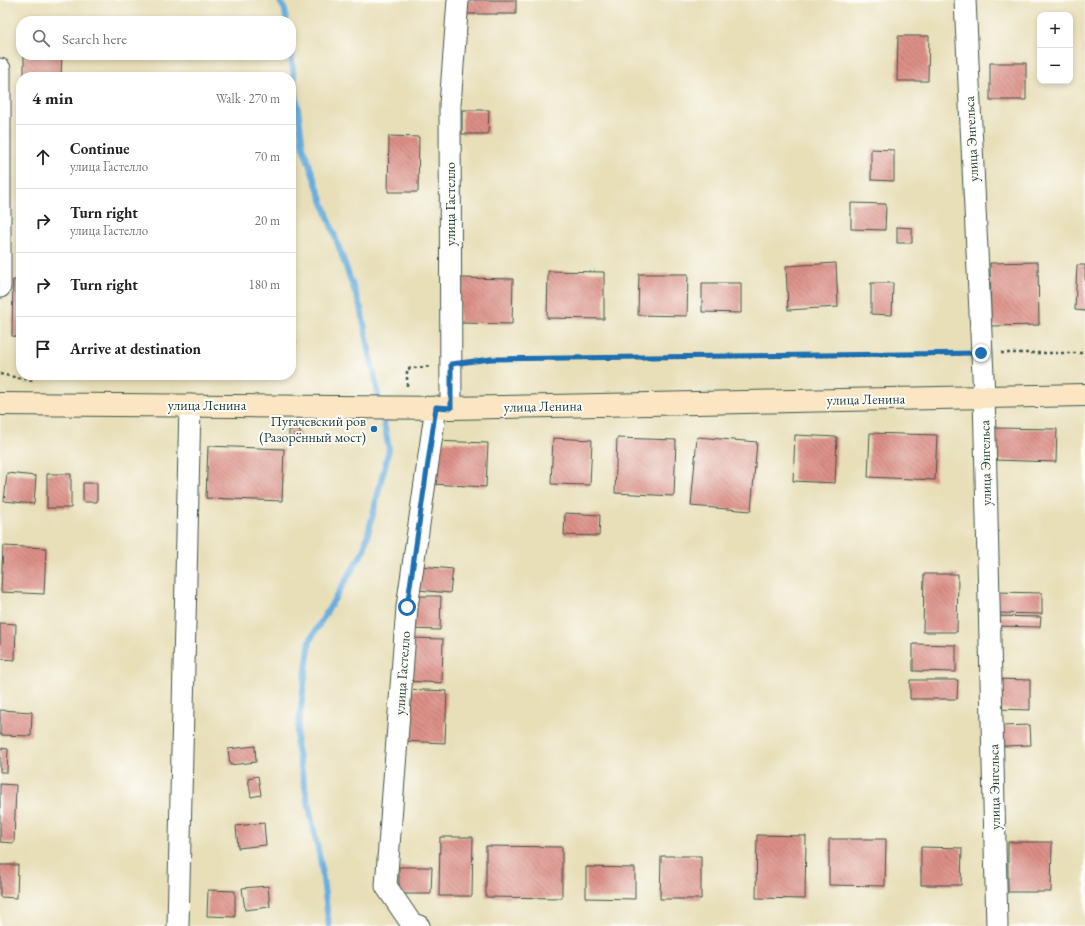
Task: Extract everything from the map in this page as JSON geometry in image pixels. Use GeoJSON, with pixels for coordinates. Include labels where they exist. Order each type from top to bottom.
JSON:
{"type":"FeatureCollection","features":[{"type":"Feature","properties":{"kind":"main road","name":"улица Ленина"},"geometry":{"type":"LineString","coordinates":[[0,404],[443,408],[1085,395]]}},
{"type":"Feature","properties":{"kind":"street","name":"улица Гастелло"},"geometry":{"type":"LineString","coordinates":[[419,926],[411,923],[386,886],[407,607],[451,364],[450,106],[458,0]]}},
{"type":"Feature","properties":{"kind":"street","name":"улица Энгельса"},"geometry":{"type":"LineString","coordinates":[[965,0],[984,396],[998,926]]}},
{"type":"Feature","properties":{"kind":"street"},"geometry":{"type":"LineString","coordinates":[[0,69],[0,287]]}},
{"type":"Feature","properties":{"kind":"street"},"geometry":{"type":"LineString","coordinates":[[178,926],[190,405]]}},
{"type":"Feature","properties":{"kind":"path"},"geometry":{"type":"LineString","coordinates":[[407,391],[407,369],[491,359],[1085,353]]}},
{"type":"Feature","properties":{"kind":"path"},"geometry":{"type":"LineString","coordinates":[[0,374],[16,378]]}},
{"type":"Feature","properties":{"kind":"path"},"geometry":{"type":"LineString","coordinates":[[26,380],[38,382]]}},
{"type":"Feature","properties":{"kind":"building"},"geometry":{"type":"Polygon","coordinates":[[[466,0],[516,0],[516,14],[466,14],[466,0]]]}},
{"type":"Feature","properties":{"kind":"building"},"geometry":{"type":"Polygon","coordinates":[[[898,36],[929,36],[928,81],[897,81],[898,36]]]}},
{"type":"Feature","properties":{"kind":"building"},"geometry":{"type":"Polygon","coordinates":[[[24,60],[62,60],[61,72],[24,72],[24,60]]]}},
{"type":"Feature","properties":{"kind":"building"},"geometry":{"type":"Polygon","coordinates":[[[990,63],[1026,63],[1026,100],[990,100],[990,63]]]}},
{"type":"Feature","properties":{"kind":"building"},"geometry":{"type":"Polygon","coordinates":[[[462,110],[489,110],[488,134],[462,134],[462,110]]]}},
{"type":"Feature","properties":{"kind":"building"},"geometry":{"type":"Polygon","coordinates":[[[389,136],[419,137],[418,192],[388,192],[389,136]]]}},
{"type":"Feature","properties":{"kind":"building"},"geometry":{"type":"Polygon","coordinates":[[[871,149],[894,150],[894,181],[871,180],[871,149]]]}},
{"type":"Feature","properties":{"kind":"building"},"geometry":{"type":"Polygon","coordinates":[[[851,203],[886,204],[885,230],[851,229],[851,203]]]}},
{"type":"Feature","properties":{"kind":"building"},"geometry":{"type":"Polygon","coordinates":[[[897,227],[912,228],[912,243],[897,243],[897,227]]]}},
{"type":"Feature","properties":{"kind":"building"},"geometry":{"type":"Polygon","coordinates":[[[1038,262],[1039,325],[991,326],[990,263],[1038,262]]]}},
{"type":"Feature","properties":{"kind":"building"},"geometry":{"type":"Polygon","coordinates":[[[836,263],[838,307],[788,310],[786,266],[836,263]]]}},
{"type":"Feature","properties":{"kind":"building"},"geometry":{"type":"Polygon","coordinates":[[[1077,265],[1085,265],[1085,311],[1075,310],[1077,265]]]}},
{"type":"Feature","properties":{"kind":"building"},"geometry":{"type":"Polygon","coordinates":[[[548,271],[604,272],[604,319],[547,318],[548,271]]]}},
{"type":"Feature","properties":{"kind":"building"},"geometry":{"type":"Polygon","coordinates":[[[639,274],[688,274],[687,316],[638,315],[639,274]]]}},
{"type":"Feature","properties":{"kind":"building"},"geometry":{"type":"Polygon","coordinates":[[[459,278],[513,279],[512,324],[459,323],[459,278]]]}},
{"type":"Feature","properties":{"kind":"building"},"geometry":{"type":"Polygon","coordinates":[[[13,280],[16,280],[16,336],[12,336],[13,280]]]}},
{"type":"Feature","properties":{"kind":"building"},"geometry":{"type":"Polygon","coordinates":[[[702,283],[741,283],[741,313],[702,312],[702,283]]]}},
{"type":"Feature","properties":{"kind":"building"},"geometry":{"type":"Polygon","coordinates":[[[871,283],[893,283],[892,315],[871,314],[871,283]]]}},
{"type":"Feature","properties":{"kind":"building"},"geometry":{"type":"Polygon","coordinates":[[[995,428],[1057,429],[1056,462],[994,460],[995,428]]]}},
{"type":"Feature","properties":{"kind":"building"},"geometry":{"type":"Polygon","coordinates":[[[289,430],[300,431],[300,437],[289,437],[289,430]]]}},
{"type":"Feature","properties":{"kind":"building"},"geometry":{"type":"Polygon","coordinates":[[[870,433],[937,435],[935,480],[868,477],[870,433]]]}},
{"type":"Feature","properties":{"kind":"building"},"geometry":{"type":"Polygon","coordinates":[[[795,435],[837,437],[835,483],[793,481],[795,435]]]}},
{"type":"Feature","properties":{"kind":"building"},"geometry":{"type":"Polygon","coordinates":[[[697,437],[757,442],[751,511],[691,506],[697,437]]]}},
{"type":"Feature","properties":{"kind":"building"},"geometry":{"type":"Polygon","coordinates":[[[553,438],[592,440],[590,485],[551,484],[553,438]]]}},
{"type":"Feature","properties":{"kind":"building"},"geometry":{"type":"Polygon","coordinates":[[[617,438],[676,440],[674,496],[615,493],[617,438]]]}},
{"type":"Feature","properties":{"kind":"building"},"geometry":{"type":"Polygon","coordinates":[[[432,441],[488,443],[486,487],[431,484],[432,441]]]}},
{"type":"Feature","properties":{"kind":"building"},"geometry":{"type":"Polygon","coordinates":[[[208,446],[284,449],[282,501],[206,498],[208,446]]]}},
{"type":"Feature","properties":{"kind":"building"},"geometry":{"type":"Polygon","coordinates":[[[7,473],[36,476],[34,504],[4,501],[7,473]]]}},
{"type":"Feature","properties":{"kind":"building"},"geometry":{"type":"Polygon","coordinates":[[[47,474],[71,474],[71,508],[47,508],[47,474]]]}},
{"type":"Feature","properties":{"kind":"building"},"geometry":{"type":"Polygon","coordinates":[[[83,483],[97,483],[97,502],[83,502],[83,483]]]}},
{"type":"Feature","properties":{"kind":"building"},"geometry":{"type":"Polygon","coordinates":[[[565,513],[600,515],[599,536],[564,535],[565,513]]]}},
{"type":"Feature","properties":{"kind":"building"},"geometry":{"type":"Polygon","coordinates":[[[3,546],[46,548],[44,594],[1,592],[3,546]]]}},
{"type":"Feature","properties":{"kind":"building"},"geometry":{"type":"Polygon","coordinates":[[[420,566],[453,569],[450,593],[418,590],[420,566]]]}},
{"type":"Feature","properties":{"kind":"building"},"geometry":{"type":"Polygon","coordinates":[[[924,574],[958,574],[957,632],[923,632],[924,574]]]}},
{"type":"Feature","properties":{"kind":"building"},"geometry":{"type":"Polygon","coordinates":[[[997,592],[1042,593],[1042,614],[996,613],[997,592]]]}},
{"type":"Feature","properties":{"kind":"building"},"geometry":{"type":"Polygon","coordinates":[[[410,596],[441,596],[440,630],[409,629],[410,596]]]}},
{"type":"Feature","properties":{"kind":"building"},"geometry":{"type":"Polygon","coordinates":[[[995,616],[1041,617],[1040,627],[995,626],[995,616]]]}},
{"type":"Feature","properties":{"kind":"building"},"geometry":{"type":"Polygon","coordinates":[[[0,623],[16,624],[15,660],[0,659],[0,623]]]}},
{"type":"Feature","properties":{"kind":"building"},"geometry":{"type":"Polygon","coordinates":[[[409,638],[443,639],[442,683],[407,681],[409,638]]]}},
{"type":"Feature","properties":{"kind":"building"},"geometry":{"type":"Polygon","coordinates":[[[913,644],[956,645],[956,672],[913,671],[913,644]]]}},
{"type":"Feature","properties":{"kind":"building"},"geometry":{"type":"Polygon","coordinates":[[[997,679],[1030,680],[1030,710],[997,709],[997,679]]]}},
{"type":"Feature","properties":{"kind":"building"},"geometry":{"type":"Polygon","coordinates":[[[910,680],[958,680],[957,699],[910,699],[910,680]]]}},
{"type":"Feature","properties":{"kind":"building"},"geometry":{"type":"Polygon","coordinates":[[[403,689],[447,691],[445,743],[401,741],[403,689]]]}},
{"type":"Feature","properties":{"kind":"building"},"geometry":{"type":"Polygon","coordinates":[[[0,710],[32,712],[31,736],[0,735],[0,710]]]}},
{"type":"Feature","properties":{"kind":"building"},"geometry":{"type":"Polygon","coordinates":[[[1030,725],[1031,745],[1003,746],[1002,726],[1030,725]]]}},
{"type":"Feature","properties":{"kind":"building"},"geometry":{"type":"Polygon","coordinates":[[[255,746],[256,762],[230,765],[228,749],[255,746]]]}},
{"type":"Feature","properties":{"kind":"building"},"geometry":{"type":"Polygon","coordinates":[[[0,748],[8,749],[7,772],[0,772],[0,748]]]}},
{"type":"Feature","properties":{"kind":"building"},"geometry":{"type":"Polygon","coordinates":[[[258,776],[261,795],[251,797],[248,778],[258,776]]]}},
{"type":"Feature","properties":{"kind":"building"},"geometry":{"type":"Polygon","coordinates":[[[0,784],[16,785],[14,843],[0,842],[0,784]]]}},
{"type":"Feature","properties":{"kind":"building"},"geometry":{"type":"Polygon","coordinates":[[[264,823],[266,845],[238,848],[236,826],[264,823]]]}},
{"type":"Feature","properties":{"kind":"building"},"geometry":{"type":"Polygon","coordinates":[[[757,835],[806,836],[805,899],[756,898],[757,835]]]}},
{"type":"Feature","properties":{"kind":"building"},"geometry":{"type":"Polygon","coordinates":[[[440,837],[473,837],[472,896],[439,896],[440,837]]]}},
{"type":"Feature","properties":{"kind":"building"},"geometry":{"type":"Polygon","coordinates":[[[829,839],[886,839],[885,886],[829,885],[829,839]]]}},
{"type":"Feature","properties":{"kind":"building"},"geometry":{"type":"Polygon","coordinates":[[[1008,842],[1052,842],[1051,892],[1008,892],[1008,842]]]}},
{"type":"Feature","properties":{"kind":"building"},"geometry":{"type":"Polygon","coordinates":[[[486,846],[562,847],[562,898],[486,897],[486,846]]]}},
{"type":"Feature","properties":{"kind":"building"},"geometry":{"type":"Polygon","coordinates":[[[921,847],[962,848],[961,885],[921,885],[921,847]]]}},
{"type":"Feature","properties":{"kind":"building"},"geometry":{"type":"Polygon","coordinates":[[[661,856],[701,856],[701,899],[660,899],[661,856]]]}},
{"type":"Feature","properties":{"kind":"building"},"geometry":{"type":"Polygon","coordinates":[[[0,865],[18,865],[17,898],[0,897],[0,865]]]}},
{"type":"Feature","properties":{"kind":"building"},"geometry":{"type":"Polygon","coordinates":[[[399,867],[432,867],[431,894],[399,894],[399,867]]]}},
{"type":"Feature","properties":{"kind":"building"},"geometry":{"type":"Polygon","coordinates":[[[586,867],[635,868],[635,899],[586,898],[586,867]]]}},
{"type":"Feature","properties":{"kind":"building"},"geometry":{"type":"Polygon","coordinates":[[[268,886],[270,907],[245,910],[242,888],[268,886]]]}},
{"type":"Feature","properties":{"kind":"building"},"geometry":{"type":"Polygon","coordinates":[[[208,890],[235,891],[235,917],[207,916],[208,890]]]}},
{"type":"Feature","properties":{"kind":"waterway"},"geometry":{"type":"LineString","coordinates":[[279,0],[285,10],[286,16]]}},
{"type":"Feature","properties":{"kind":"waterway"},"geometry":{"type":"LineString","coordinates":[[292,60],[293,72]]}},
{"type":"Feature","properties":{"kind":"waterway"},"geometry":{"type":"LineString","coordinates":[[296,93],[303,147],[361,309],[389,449],[364,550],[310,640],[296,744],[321,864],[329,926]]}},
{"type":"Feature","properties":{"kind":"place","name":"Пугачевский ров (Разорённый мост)"},"geometry":{"type":"Point","coordinates":[374,429]}},
{"type":"Feature","properties":{"kind":"route"},"geometry":{"type":"LineString","coordinates":[[407,607],[436,407],[451,408],[451,364],[491,359],[981,353]]}}]}
